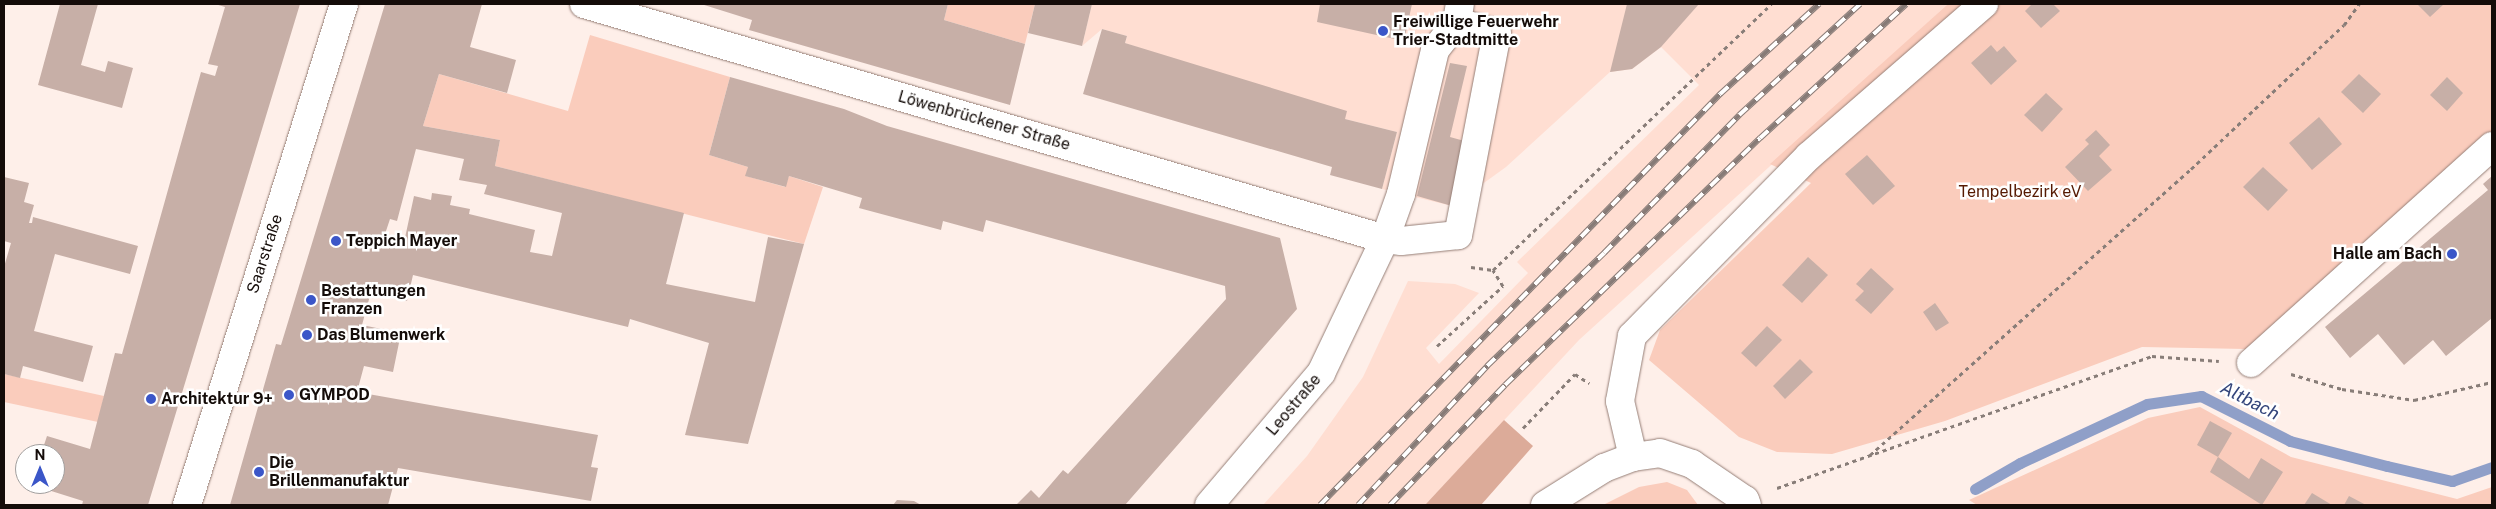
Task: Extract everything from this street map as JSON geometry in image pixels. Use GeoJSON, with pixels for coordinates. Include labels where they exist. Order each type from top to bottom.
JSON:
{"type":"FeatureCollection","features":[{"type":"Feature","properties":{"kind":"street","name":"Saarstraße"},"geometry":{"type":"LineString","coordinates":[[187,505],[344,4]]}},
{"type":"Feature","properties":{"kind":"street","name":"Löwenbrückener Straße"},"geometry":{"type":"LineString","coordinates":[[584,4],[1384,239],[1400,241],[1458,235],[1497,33],[1458,13]]}},
{"type":"Feature","properties":{"kind":"street"},"geometry":{"type":"LineString","coordinates":[[1633,457],[1620,401],[1632,336],[1809,156],[1984,4]]}},
{"type":"Feature","properties":{"kind":"street","name":"Leostraße"},"geometry":{"type":"LineString","coordinates":[[1209,505],[1321,373],[1384,239],[1401,194],[1436,50],[1458,13]]}},
{"type":"Feature","properties":{"kind":"street"},"geometry":{"type":"LineString","coordinates":[[2251,363],[2492,146]]}},
{"type":"Feature","properties":{"kind":"street"},"geometry":{"type":"LineString","coordinates":[[1545,505],[1555,496],[1604,468],[1633,457],[1660,453],[1692,464],[1746,502]]}},
{"type":"Feature","properties":{"kind":"path"},"geometry":{"type":"LineString","coordinates":[[1493,270],[1771,4]]}},
{"type":"Feature","properties":{"kind":"path"},"geometry":{"type":"LineString","coordinates":[[1867,457],[2198,162],[2344,26],[2359,4]]}},
{"type":"Feature","properties":{"kind":"path"},"geometry":{"type":"LineString","coordinates":[[1466,267],[1493,270]]}},
{"type":"Feature","properties":{"kind":"path"},"geometry":{"type":"LineString","coordinates":[[1437,346],[1503,286],[1493,270]]}},
{"type":"Feature","properties":{"kind":"path"},"geometry":{"type":"LineString","coordinates":[[1746,502],[2152,356],[2251,363],[2342,389],[2414,400],[2492,382]]}},
{"type":"Feature","properties":{"kind":"path"},"geometry":{"type":"LineString","coordinates":[[1523,428],[1568,380]]}},
{"type":"Feature","properties":{"kind":"shaded area"},"geometry":{"type":"Polygon","coordinates":[[[1092,4],[1948,4],[1579,340],[1425,505],[1263,505],[1307,456],[1363,377],[1408,281],[1455,284],[1479,293],[1426,348],[1439,364],[1528,273],[1517,262],[1699,85],[1661,47],[1632,69],[1610,72],[1506,167],[1452,206],[1382,189],[1397,132],[1345,119],[1125,43],[1127,36],[1102,29],[1082,46],[1092,4]]]}},
{"type":"Feature","properties":{"kind":"shaded area"},"geometry":{"type":"Polygon","coordinates":[[[1504,420],[1533,446],[1481,505],[1425,505],[1504,420]]]}},
{"type":"Feature","properties":{"kind":"green space"},"geometry":{"type":"Polygon","coordinates":[[[948,4],[1035,4],[1025,44],[944,20],[948,4]]]}},
{"type":"Feature","properties":{"kind":"green space","name":"Tempelbezirk eV"},"geometry":{"type":"Polygon","coordinates":[[[1948,4],[2492,4],[2492,134],[2246,349],[2142,347],[1945,421],[1832,454],[1777,452],[1739,437],[1649,360],[1660,330],[1811,183],[1770,164],[1948,4]]]}},
{"type":"Feature","properties":{"kind":"green space"},"geometry":{"type":"Polygon","coordinates":[[[590,35],[730,77],[709,155],[748,167],[746,176],[785,187],[789,176],[823,187],[804,244],[495,166],[500,140],[423,126],[439,74],[568,111],[590,35]]]}},
{"type":"Feature","properties":{"kind":"green space"},"geometry":{"type":"Polygon","coordinates":[[[4,374],[104,396],[98,422],[4,402],[4,374]]]}},
{"type":"Feature","properties":{"kind":"green space"},"geometry":{"type":"Polygon","coordinates":[[[2200,407],[2291,457],[2457,499],[2492,487],[2492,505],[1977,505],[1969,500],[2148,418],[2200,407]]]}},
{"type":"Feature","properties":{"kind":"green space"},"geometry":{"type":"Polygon","coordinates":[[[1667,482],[1687,490],[1698,505],[1603,505],[1639,487],[1667,482]]]}},
{"type":"Feature","properties":{"kind":"building"},"geometry":{"type":"Polygon","coordinates":[[[60,4],[98,4],[81,65],[105,72],[108,61],[133,68],[122,108],[38,85],[60,4]]]}},
{"type":"Feature","properties":{"kind":"building"},"geometry":{"type":"Polygon","coordinates":[[[215,4],[300,4],[148,505],[82,505],[83,501],[61,494],[65,494],[65,444],[44,444],[47,436],[90,449],[115,353],[122,354],[201,72],[215,76],[218,66],[208,64],[225,7],[215,4]]]}},
{"type":"Feature","properties":{"kind":"building"},"geometry":{"type":"Polygon","coordinates":[[[385,4],[482,4],[470,47],[516,60],[507,93],[439,74],[423,126],[500,140],[495,166],[684,213],[666,284],[755,302],[768,237],[804,244],[748,444],[685,435],[709,343],[630,319],[628,327],[413,275],[407,301],[371,292],[362,325],[401,333],[393,372],[364,366],[357,392],[598,435],[591,467],[598,468],[591,501],[398,468],[388,505],[230,505],[276,344],[281,345],[385,4]],[[416,149],[397,221],[390,219],[382,243],[403,247],[414,196],[431,200],[432,193],[452,196],[450,205],[470,209],[469,214],[535,230],[530,252],[552,256],[562,213],[484,194],[487,185],[459,180],[464,159],[416,149]]]}},
{"type":"Feature","properties":{"kind":"building"},"geometry":{"type":"Polygon","coordinates":[[[701,4],[948,4],[944,20],[1025,44],[1010,105],[749,30],[752,20],[701,4]]]}},
{"type":"Feature","properties":{"kind":"building"},"geometry":{"type":"Polygon","coordinates":[[[1035,4],[1092,4],[1082,46],[1028,33],[1035,4]]]}},
{"type":"Feature","properties":{"kind":"building","name":"Freiwillige Feuerwehr Trier-Stadtmitte"},"geometry":{"type":"Polygon","coordinates":[[[1320,4],[1412,4],[1404,41],[1317,22],[1320,4]]]}},
{"type":"Feature","properties":{"kind":"building"},"geometry":{"type":"Polygon","coordinates":[[[1627,4],[1699,4],[1661,47],[1632,69],[1610,72],[1627,4]]]}},
{"type":"Feature","properties":{"kind":"building"},"geometry":{"type":"Polygon","coordinates":[[[2032,4],[2053,4],[2060,11],[2041,28],[2025,11],[2032,4]]]}},
{"type":"Feature","properties":{"kind":"building"},"geometry":{"type":"Polygon","coordinates":[[[2417,4],[2444,4],[2430,17],[2417,4]]]}},
{"type":"Feature","properties":{"kind":"building"},"geometry":{"type":"Polygon","coordinates":[[[1102,29],[1127,36],[1125,43],[1347,111],[1345,119],[1397,132],[1382,189],[1330,175],[1332,167],[1083,94],[1102,29]]]}},
{"type":"Feature","properties":{"kind":"building"},"geometry":{"type":"Polygon","coordinates":[[[1991,45],[1997,52],[2004,46],[2017,61],[1991,85],[1971,63],[1991,45]]]}},
{"type":"Feature","properties":{"kind":"building"},"geometry":{"type":"Polygon","coordinates":[[[1450,63],[1467,66],[1450,137],[1468,142],[1452,206],[1417,196],[1450,63]]]}},
{"type":"Feature","properties":{"kind":"building"},"geometry":{"type":"Polygon","coordinates":[[[2359,74],[2381,94],[2363,113],[2341,92],[2359,74]]]}},
{"type":"Feature","properties":{"kind":"building"},"geometry":{"type":"Polygon","coordinates":[[[730,77],[844,109],[887,126],[1280,238],[1297,309],[1125,505],[1016,505],[1031,490],[1039,498],[1063,470],[1068,474],[1226,299],[1225,286],[986,220],[983,232],[943,221],[941,230],[859,208],[862,198],[789,176],[786,187],[745,176],[748,167],[709,155],[730,77]]]}},
{"type":"Feature","properties":{"kind":"building"},"geometry":{"type":"Polygon","coordinates":[[[2447,77],[2463,93],[2447,111],[2430,95],[2447,77]]]}},
{"type":"Feature","properties":{"kind":"building"},"geometry":{"type":"Polygon","coordinates":[[[2046,93],[2063,109],[2042,132],[2024,115],[2046,93]]]}},
{"type":"Feature","properties":{"kind":"building"},"geometry":{"type":"Polygon","coordinates":[[[2319,117],[2342,144],[2312,170],[2289,143],[2319,117]]]}},
{"type":"Feature","properties":{"kind":"building"},"geometry":{"type":"Polygon","coordinates":[[[2096,130],[2110,145],[2099,156],[2112,170],[2088,191],[2065,167],[2089,144],[2085,140],[2096,130]]]}},
{"type":"Feature","properties":{"kind":"building"},"geometry":{"type":"Polygon","coordinates":[[[1867,155],[1895,186],[1873,205],[1845,174],[1867,155]]]}},
{"type":"Feature","properties":{"kind":"building"},"geometry":{"type":"Polygon","coordinates":[[[2263,167],[2288,190],[2268,211],[2243,187],[2263,167]]]}},
{"type":"Feature","properties":{"kind":"building","name":"Halle am Bach"},"geometry":{"type":"Polygon","coordinates":[[[2492,176],[2492,318],[2446,356],[2433,340],[2404,365],[2378,334],[2350,358],[2325,327],[2488,190],[2483,184],[2492,176]]]}},
{"type":"Feature","properties":{"kind":"building"},"geometry":{"type":"Polygon","coordinates":[[[4,177],[29,183],[24,202],[34,205],[29,223],[32,223],[33,217],[138,246],[130,274],[55,254],[34,331],[93,346],[83,382],[23,366],[20,378],[4,374],[4,267],[11,243],[4,241],[4,177]]]}},
{"type":"Feature","properties":{"kind":"building"},"geometry":{"type":"Polygon","coordinates":[[[1808,257],[1828,275],[1802,303],[1782,285],[1808,257]]]}},
{"type":"Feature","properties":{"kind":"building"},"geometry":{"type":"Polygon","coordinates":[[[1871,268],[1894,289],[1871,314],[1855,300],[1864,291],[1856,284],[1871,268]]]}},
{"type":"Feature","properties":{"kind":"building"},"geometry":{"type":"Polygon","coordinates":[[[1935,303],[1949,323],[1936,331],[1923,312],[1935,303]]]}},
{"type":"Feature","properties":{"kind":"building"},"geometry":{"type":"Polygon","coordinates":[[[1767,326],[1782,340],[1756,367],[1741,353],[1767,326]]]}},
{"type":"Feature","properties":{"kind":"building"},"geometry":{"type":"Polygon","coordinates":[[[1800,359],[1813,372],[1785,399],[1773,386],[1800,359]]]}},
{"type":"Feature","properties":{"kind":"building"},"geometry":{"type":"Polygon","coordinates":[[[2210,421],[2232,433],[2218,457],[2197,445],[2210,421]]]}},
{"type":"Feature","properties":{"kind":"building"},"geometry":{"type":"Polygon","coordinates":[[[2218,457],[2249,479],[2261,458],[2283,472],[2262,505],[2210,472],[2218,457]]]}},
{"type":"Feature","properties":{"kind":"building"},"geometry":{"type":"Polygon","coordinates":[[[2312,493],[2332,505],[2304,505],[2312,493]]]}},
{"type":"Feature","properties":{"kind":"building"},"geometry":{"type":"Polygon","coordinates":[[[2349,496],[2366,505],[2344,505],[2349,496]]]}},
{"type":"Feature","properties":{"kind":"building"},"geometry":{"type":"Polygon","coordinates":[[[897,500],[914,501],[921,505],[893,505],[897,500]]]}},
{"type":"Feature","properties":{"kind":"waterway","name":"Altbach"},"geometry":{"type":"LineString","coordinates":[[1975,489],[2020,463],[2147,404],[2201,396],[2290,441],[2387,466],[2452,481],[2492,467]]}},
{"type":"Feature","properties":{"kind":"railway"},"geometry":{"type":"LineString","coordinates":[[1320,505],[1720,94],[1819,4]]}},
{"type":"Feature","properties":{"kind":"railway"},"geometry":{"type":"LineString","coordinates":[[1358,505],[1487,366],[1604,253],[1739,115],[1860,4]]}},
{"type":"Feature","properties":{"kind":"railway"},"geometry":{"type":"LineString","coordinates":[[1390,505],[1505,385],[1760,138],[1906,4]]}},
{"type":"Feature","properties":{"kind":"place","name":"Freiwillige Feuerwehr Trier-Stadtmitte"},"geometry":{"type":"Point","coordinates":[1383,31]}},
{"type":"Feature","properties":{"kind":"place","name":"Teppich Mayer"},"geometry":{"type":"Point","coordinates":[336,241]}},
{"type":"Feature","properties":{"kind":"place","name":"Halle am Bach"},"geometry":{"type":"Point","coordinates":[2452,254]}},
{"type":"Feature","properties":{"kind":"place","name":"Bestattungen Franzen"},"geometry":{"type":"Point","coordinates":[311,300]}},
{"type":"Feature","properties":{"kind":"place","name":"Das Blumenwerk"},"geometry":{"type":"Point","coordinates":[307,335]}},
{"type":"Feature","properties":{"kind":"place","name":"GYMPOD"},"geometry":{"type":"Point","coordinates":[289,395]}},
{"type":"Feature","properties":{"kind":"place","name":"Architektur 9+"},"geometry":{"type":"Point","coordinates":[151,399]}},
{"type":"Feature","properties":{"kind":"place","name":"Die Brillenmanufaktur"},"geometry":{"type":"Point","coordinates":[259,472]}}]}
